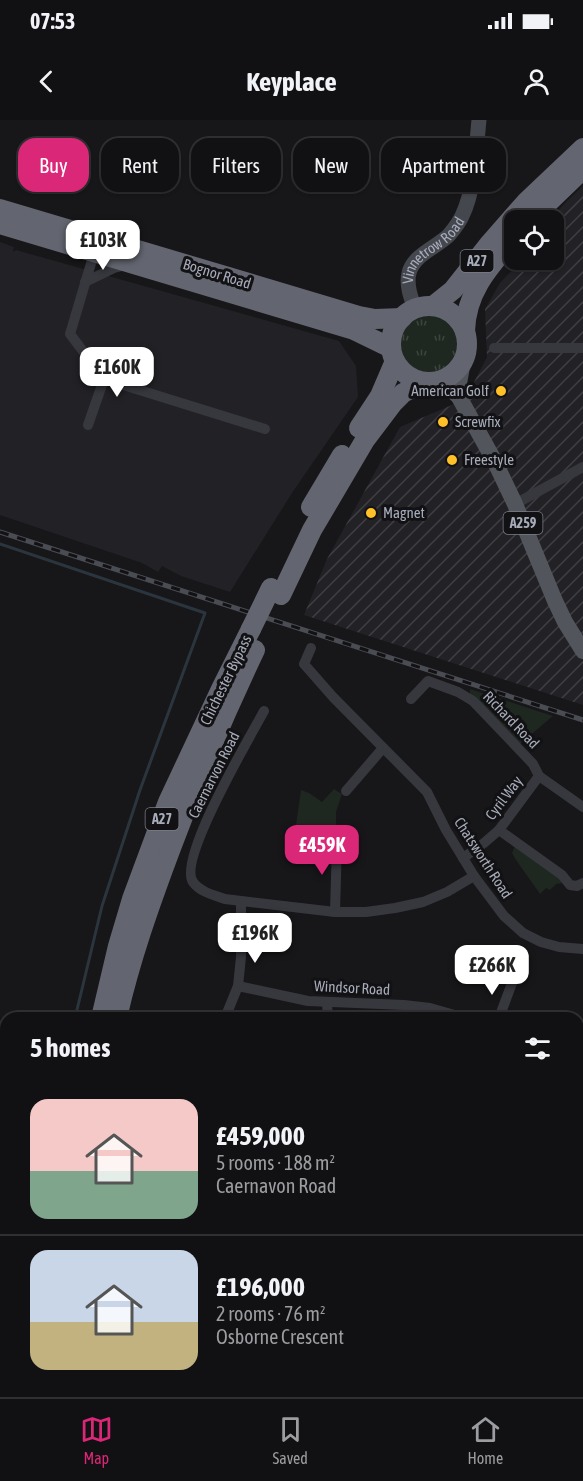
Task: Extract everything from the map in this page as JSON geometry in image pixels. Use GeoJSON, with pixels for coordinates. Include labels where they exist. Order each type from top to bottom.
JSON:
{"type":"FeatureCollection","features":[{"type":"Feature","properties":{"kind":"highway","name":"A27"},"geometry":{"type":"LineString","coordinates":[[417,311],[453,290],[526,202],[583,148]]}},
{"type":"Feature","properties":{"kind":"highway"},"geometry":{"type":"LineString","coordinates":[[540,210],[583,169]]}},
{"type":"Feature","properties":{"kind":"highway","name":"Bognor Road"},"geometry":{"type":"LineString","coordinates":[[0,209],[96,245],[132,264],[354,330],[393,355]]}},
{"type":"Feature","properties":{"kind":"highway","name":"Bognor Road"},"geometry":{"type":"LineString","coordinates":[[0,224],[96,245],[359,316],[375,319],[417,311]]}},
{"type":"Feature","properties":{"kind":"highway","name":"A27"},"geometry":{"type":"LineString","coordinates":[[465,331],[465,315],[473,294],[481,278],[504,250]]}},
{"type":"Feature","properties":{"kind":"highway"},"geometry":{"type":"LineString","coordinates":[[443,309],[452,314],[465,331],[467,346],[463,362],[450,376],[433,381],[416,380],[400,369],[393,355],[393,332],[417,311],[443,309]]}},
{"type":"Feature","properties":{"kind":"highway","name":"Chichester Bypass"},"geometry":{"type":"LineString","coordinates":[[118,1012],[148,909],[185,810],[236,689],[257,631],[276,591],[300,527],[325,482],[380,396],[393,355]]}},
{"type":"Feature","properties":{"kind":"highway","name":"Chichester Bypass"},"geometry":{"type":"LineString","coordinates":[[276,591],[365,440],[403,393],[433,381]]}},
{"type":"Feature","properties":{"kind":"highway","name":"Chichester Bypass"},"geometry":{"type":"LineString","coordinates":[[102,1012],[129,909],[168,802],[221,689],[257,631]]}},
{"type":"Feature","properties":{"kind":"main road"},"geometry":{"type":"LineString","coordinates":[[459,397],[459,381],[463,362]]}},
{"type":"Feature","properties":{"kind":"main road","name":"A259"},"geometry":{"type":"LineString","coordinates":[[433,381],[459,397],[495,462],[555,601],[583,651]]}},
{"type":"Feature","properties":{"kind":"street","name":"Vinnetrow Road"},"geometry":{"type":"LineString","coordinates":[[417,311],[408,288],[409,271],[415,261],[448,235],[463,214],[471,189],[479,120]]}},
{"type":"Feature","properties":{"kind":"street"},"geometry":{"type":"LineString","coordinates":[[96,245],[70,334],[104,379],[265,429]]}},
{"type":"Feature","properties":{"kind":"street"},"geometry":{"type":"LineString","coordinates":[[86,282],[114,268],[132,264]]}},
{"type":"Feature","properties":{"kind":"street"},"geometry":{"type":"LineString","coordinates":[[494,348],[583,348]]}},
{"type":"Feature","properties":{"kind":"street"},"geometry":{"type":"LineString","coordinates":[[88,425],[104,379]]}},
{"type":"Feature","properties":{"kind":"street"},"geometry":{"type":"LineString","coordinates":[[515,504],[583,467]]}},
{"type":"Feature","properties":{"kind":"street","name":"Chatsworth Road"},"geometry":{"type":"LineString","coordinates":[[312,648],[304,664],[333,697],[427,792],[446,830],[474,876],[504,916],[523,933],[541,942],[583,949]]}},
{"type":"Feature","properties":{"kind":"street","name":"Richard Road"},"geometry":{"type":"LineString","coordinates":[[411,699],[428,681],[458,692],[473,701],[533,764],[539,776],[583,807]]}},
{"type":"Feature","properties":{"kind":"street","name":"Caernarvon Road"},"geometry":{"type":"LineString","coordinates":[[264,711],[201,832],[191,863],[190,875],[192,882],[198,887],[225,899],[335,912],[366,912],[423,902],[447,892],[474,876]]}},
{"type":"Feature","properties":{"kind":"street"},"geometry":{"type":"LineString","coordinates":[[346,791],[383,748]]}},
{"type":"Feature","properties":{"kind":"street","name":"Cyril Way"},"geometry":{"type":"LineString","coordinates":[[463,858],[499,830],[539,776]]}},
{"type":"Feature","properties":{"kind":"street"},"geometry":{"type":"LineString","coordinates":[[499,830],[562,875],[570,885],[583,883]]}},
{"type":"Feature","properties":{"kind":"street"},"geometry":{"type":"LineString","coordinates":[[335,912],[337,842]]}},
{"type":"Feature","properties":{"kind":"street"},"geometry":{"type":"LineString","coordinates":[[227,1012],[238,986],[241,957],[241,901]]}},
{"type":"Feature","properties":{"kind":"street"},"geometry":{"type":"LineString","coordinates":[[501,1012],[512,983]]}},
{"type":"Feature","properties":{"kind":"street","name":"Windsor Road"},"geometry":{"type":"LineString","coordinates":[[238,986],[327,1003],[397,1005],[430,1008],[444,1012]]}},
{"type":"Feature","properties":{"kind":"street"},"geometry":{"type":"LineString","coordinates":[[327,1003],[328,1012]]}},
{"type":"Feature","properties":{"kind":"shaded area"},"geometry":{"type":"Polygon","coordinates":[[[583,186],[583,705],[304,615],[327,559],[400,427],[452,405],[471,388],[487,357],[485,309],[500,283],[512,270],[564,270],[564,210],[559,210],[583,186]]]}},
{"type":"Feature","properties":{"kind":"shaded area"},"geometry":{"type":"Polygon","coordinates":[[[0,242],[14,247],[13,252],[16,250],[339,341],[356,366],[358,397],[292,493],[230,592],[181,576],[162,566],[158,572],[142,563],[0,515],[0,242]]]}},
{"type":"Feature","properties":{"kind":"green space"},"geometry":{"type":"Polygon","coordinates":[[[428,312],[445,317],[453,325],[458,342],[453,359],[445,367],[428,372],[411,367],[403,359],[398,342],[403,325],[411,317],[428,312]]]}},
{"type":"Feature","properties":{"kind":"green space"},"geometry":{"type":"Polygon","coordinates":[[[470,689],[553,716],[519,745],[470,695],[470,689]]]}},
{"type":"Feature","properties":{"kind":"green space"},"geometry":{"type":"Polygon","coordinates":[[[334,789],[342,794],[336,812],[336,833],[295,832],[301,790],[322,802],[334,789]]]}},
{"type":"Feature","properties":{"kind":"green space"},"geometry":{"type":"Polygon","coordinates":[[[515,846],[563,883],[556,884],[550,890],[546,888],[540,894],[512,853],[515,846]]]}},
{"type":"Feature","properties":{"kind":"waterway"},"geometry":{"type":"LineString","coordinates":[[0,544],[205,613],[140,790],[102,906],[76,1012]]}},
{"type":"Feature","properties":{"kind":"railway"},"geometry":{"type":"LineString","coordinates":[[0,532],[583,720]]}},
{"type":"Feature","properties":{"kind":"place","name":"American Golf"},"geometry":{"type":"Point","coordinates":[501,391]}},
{"type":"Feature","properties":{"kind":"place","name":"Screwfix"},"geometry":{"type":"Point","coordinates":[443,422]}},
{"type":"Feature","properties":{"kind":"place","name":"Freestyle"},"geometry":{"type":"Point","coordinates":[452,460]}},
{"type":"Feature","properties":{"kind":"place","name":"Magnet"},"geometry":{"type":"Point","coordinates":[371,513]}}]}
